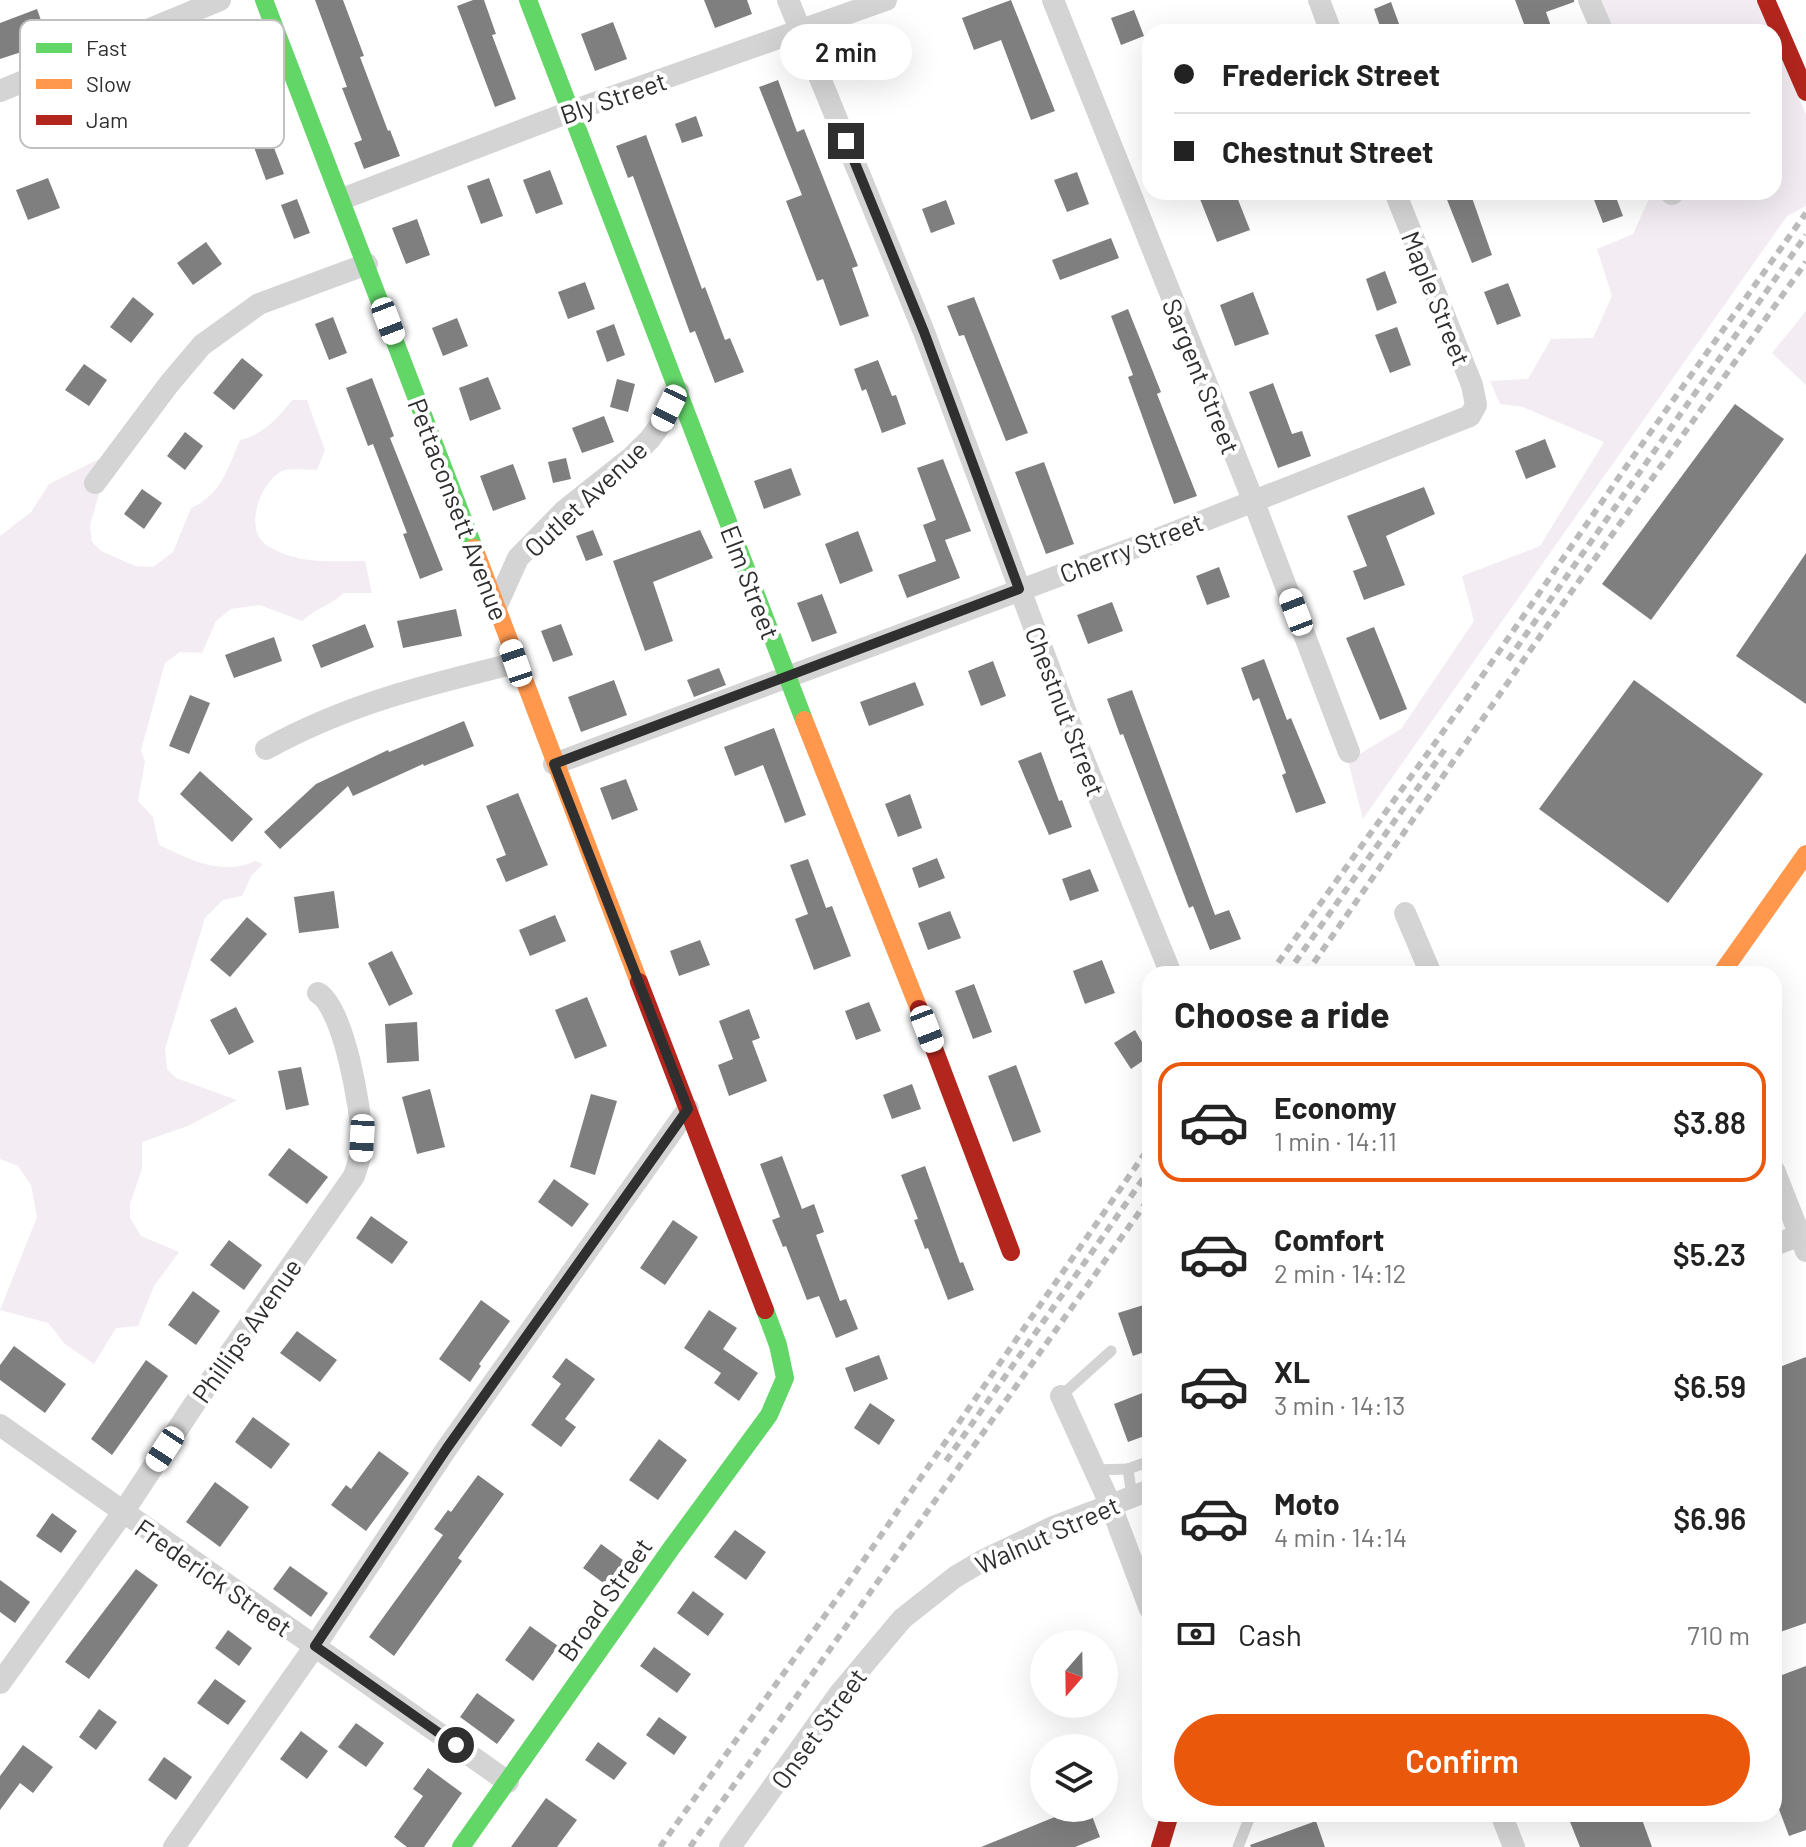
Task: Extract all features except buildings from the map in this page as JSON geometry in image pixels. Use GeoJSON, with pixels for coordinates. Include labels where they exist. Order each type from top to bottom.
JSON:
{"type":"FeatureCollection","features":[{"type":"Feature","properties":{"kind":"main road","name":"Pettaconsett Avenue"},"geometry":{"type":"LineString","coordinates":[[264,0],[272,20]]}},
{"type":"Feature","properties":{"kind":"main road","name":"Elm Street"},"geometry":{"type":"LineString","coordinates":[[528,0],[787,677],[874,890],[1011,1252]]}},
{"type":"Feature","properties":{"kind":"main road"},"geometry":{"type":"LineString","coordinates":[[1766,0],[1776,24]]}},
{"type":"Feature","properties":{"kind":"main road"},"geometry":{"type":"LineString","coordinates":[[1782,37],[1806,92]]}},
{"type":"Feature","properties":{"kind":"main road","name":"Pettaconsett Avenue"},"geometry":{"type":"LineString","coordinates":[[284,51],[778,1345],[785,1378]]}},
{"type":"Feature","properties":{"kind":"main road"},"geometry":{"type":"LineString","coordinates":[[1727,966],[1806,854]]}},
{"type":"Feature","properties":{"kind":"main road","name":"Broad Street"},"geometry":{"type":"LineString","coordinates":[[461,1847],[769,1415],[785,1378]]}},
{"type":"Feature","properties":{"kind":"main road"},"geometry":{"type":"LineString","coordinates":[[1160,1847],[1168,1822]]}},
{"type":"Feature","properties":{"kind":"street"},"geometry":{"type":"LineString","coordinates":[[172,20],[220,0]]}},
{"type":"Feature","properties":{"kind":"street","name":"Chestnut Street"},"geometry":{"type":"LineString","coordinates":[[788,0],[924,332],[1087,768],[1168,966]]}},
{"type":"Feature","properties":{"kind":"street","name":"Bly Street"},"geometry":{"type":"LineString","coordinates":[[342,199],[572,111],[886,0]]}},
{"type":"Feature","properties":{"kind":"street","name":"Sargent Street"},"geometry":{"type":"LineString","coordinates":[[1053,0],[1253,500],[1349,752]]}},
{"type":"Feature","properties":{"kind":"street"},"geometry":{"type":"LineString","coordinates":[[1319,0],[1328,24]]}},
{"type":"Feature","properties":{"kind":"street"},"geometry":{"type":"LineString","coordinates":[[1589,0],[1600,24]]}},
{"type":"Feature","properties":{"kind":"street"},"geometry":{"type":"LineString","coordinates":[[0,91],[20,83]]}},
{"type":"Feature","properties":{"kind":"street","name":"Maple Street"},"geometry":{"type":"LineString","coordinates":[[1398,200],[1472,385],[1476,405]]}},
{"type":"Feature","properties":{"kind":"street"},"geometry":{"type":"LineString","coordinates":[[95,483],[202,345],[259,304],[367,264]]}},
{"type":"Feature","properties":{"kind":"street","name":"Outlet Avenue"},"geometry":{"type":"LineString","coordinates":[[496,607],[518,558],[565,510],[650,439],[678,391]]}},
{"type":"Feature","properties":{"kind":"street","name":"Cherry Street"},"geometry":{"type":"LineString","coordinates":[[554,764],[1462,421],[1470,416],[1476,405]]}},
{"type":"Feature","properties":{"kind":"street"},"geometry":{"type":"LineString","coordinates":[[266,749],[303,729],[394,693],[516,663]]}},
{"type":"Feature","properties":{"kind":"street"},"geometry":{"type":"LineString","coordinates":[[1405,913],[1428,966]]}},
{"type":"Feature","properties":{"kind":"street","name":"Phillips Avenue"},"geometry":{"type":"LineString","coordinates":[[0,1683],[122,1514],[193,1406],[354,1176],[361,1157],[359,1106],[334,1011],[325,997],[318,993]]}},
{"type":"Feature","properties":{"kind":"street"},"geometry":{"type":"LineString","coordinates":[[174,1847],[315,1646],[447,1448],[688,1109]]}},
{"type":"Feature","properties":{"kind":"street"},"geometry":{"type":"LineString","coordinates":[[1782,1189],[1804,1240],[1782,1244]]}},
{"type":"Feature","properties":{"kind":"street"},"geometry":{"type":"LineString","coordinates":[[1061,1396],[1111,1506],[1142,1588]]}},
{"type":"Feature","properties":{"kind":"street","name":"Frederick Street"},"geometry":{"type":"LineString","coordinates":[[0,1425],[122,1514],[508,1782]]}},
{"type":"Feature","properties":{"kind":"street","name":"Walnut Street"},"geometry":{"type":"LineString","coordinates":[[910,1614],[969,1568],[1053,1527],[1141,1494]]}},
{"type":"Feature","properties":{"kind":"street","name":"Onset Street"},"geometry":{"type":"LineString","coordinates":[[730,1847],[840,1693],[881,1643],[910,1614]]}},
{"type":"Feature","properties":{"kind":"street"},"geometry":{"type":"LineString","coordinates":[[1504,1822],[1514,1847]]}},
{"type":"Feature","properties":{"kind":"lane"},"geometry":{"type":"LineString","coordinates":[[1061,1396],[1111,1351]]}},
{"type":"Feature","properties":{"kind":"lane"},"geometry":{"type":"LineString","coordinates":[[1094,1470],[1128,1469],[1142,1464]]}},
{"type":"Feature","properties":{"kind":"lane"},"geometry":{"type":"LineString","coordinates":[[1128,1469],[1141,1494]]}},
{"type":"Feature","properties":{"kind":"lane"},"geometry":{"type":"LineString","coordinates":[[1238,1847],[1248,1822]]}},
{"type":"Feature","properties":{"kind":"shaded area"},"geometry":{"type":"Polygon","coordinates":[[[1589,0],[1759,0],[1769,24],[1598,24],[1589,0]]]}},
{"type":"Feature","properties":{"kind":"shaded area"},"geometry":{"type":"Polygon","coordinates":[[[1782,56],[1806,115],[1806,206],[1787,216],[1363,819],[1348,761],[1401,729],[1474,621],[1462,576],[1540,546],[1604,442],[1523,407],[1500,404],[1490,381],[1528,379],[1551,339],[1593,338],[1612,296],[1597,249],[1633,234],[1648,200],[1782,200],[1782,56]]]}},
{"type":"Feature","properties":{"kind":"shaded area"},"geometry":{"type":"Polygon","coordinates":[[[1806,311],[1806,385],[1772,353],[1806,311]]]}},
{"type":"Feature","properties":{"kind":"shaded area"},"geometry":{"type":"Polygon","coordinates":[[[292,400],[307,400],[325,450],[317,470],[288,470],[272,478],[260,497],[256,530],[268,546],[291,556],[315,561],[365,561],[372,593],[344,593],[302,621],[260,605],[231,609],[216,621],[202,653],[180,652],[165,663],[141,750],[145,762],[138,801],[153,817],[159,845],[218,867],[255,861],[263,864],[251,876],[242,896],[223,900],[205,918],[165,1049],[167,1069],[176,1078],[237,1100],[188,1126],[142,1142],[142,1169],[130,1204],[130,1218],[141,1236],[179,1252],[154,1286],[138,1326],[116,1328],[94,1364],[65,1344],[48,1323],[0,1310],[37,1217],[31,1185],[18,1166],[0,1159],[0,536],[31,512],[49,484],[101,458],[107,467],[90,525],[92,542],[101,551],[135,566],[153,567],[173,552],[191,508],[217,488],[240,440],[270,424],[292,400]]]}},
{"type":"Feature","properties":{"kind":"railway"},"geometry":{"type":"LineString","coordinates":[[1276,966],[1806,213]]}},
{"type":"Feature","properties":{"kind":"railway"},"geometry":{"type":"LineString","coordinates":[[1508,660],[1806,235]]}},
{"type":"Feature","properties":{"kind":"railway"},"geometry":{"type":"LineString","coordinates":[[1312,966],[1545,629],[1806,262]]}},
{"type":"Feature","properties":{"kind":"railway"},"geometry":{"type":"LineString","coordinates":[[1293,966],[1448,745]]}},
{"type":"Feature","properties":{"kind":"railway"},"geometry":{"type":"LineString","coordinates":[[660,1847],[848,1583],[1142,1158]]}},
{"type":"Feature","properties":{"kind":"railway"},"geometry":{"type":"LineString","coordinates":[[946,1461],[1142,1180]]}},
{"type":"Feature","properties":{"kind":"railway"},"geometry":{"type":"LineString","coordinates":[[690,1847],[1142,1208]]}},
{"type":"Feature","properties":{"kind":"traffic: fast"},"geometry":{"type":"LineString","coordinates":[[264,0],[272,20]]}},
{"type":"Feature","properties":{"kind":"traffic: fast"},"geometry":{"type":"LineString","coordinates":[[528,0],[804,720]]}},
{"type":"Feature","properties":{"kind":"traffic: fast"},"geometry":{"type":"LineString","coordinates":[[284,52],[474,548]]}},
{"type":"Feature","properties":{"kind":"traffic: fast"},"geometry":{"type":"LineString","coordinates":[[461,1847],[769,1415],[785,1378],[778,1345],[765,1310]]}},
{"type":"Feature","properties":{"kind":"traffic: slow"},"geometry":{"type":"LineString","coordinates":[[474,548],[639,982]]}},
{"type":"Feature","properties":{"kind":"traffic: slow"},"geometry":{"type":"LineString","coordinates":[[804,720],[919,1009]]}},
{"type":"Feature","properties":{"kind":"traffic: slow"},"geometry":{"type":"LineString","coordinates":[[1727,966],[1806,854]]}},
{"type":"Feature","properties":{"kind":"traffic: jam"},"geometry":{"type":"LineString","coordinates":[[1766,0],[1776,24]]}},
{"type":"Feature","properties":{"kind":"traffic: jam"},"geometry":{"type":"LineString","coordinates":[[1782,37],[1806,92]]}},
{"type":"Feature","properties":{"kind":"traffic: jam"},"geometry":{"type":"LineString","coordinates":[[639,982],[765,1310]]}},
{"type":"Feature","properties":{"kind":"traffic: jam"},"geometry":{"type":"LineString","coordinates":[[919,1009],[1011,1252]]}},
{"type":"Feature","properties":{"kind":"traffic: jam"},"geometry":{"type":"LineString","coordinates":[[1160,1847],[1168,1822]]}},
{"type":"Feature","properties":{"kind":"route"},"geometry":{"type":"LineString","coordinates":[[456,1745],[315,1646],[447,1448],[688,1109],[554,764],[1019,589],[924,332],[846,141]]}}]}
